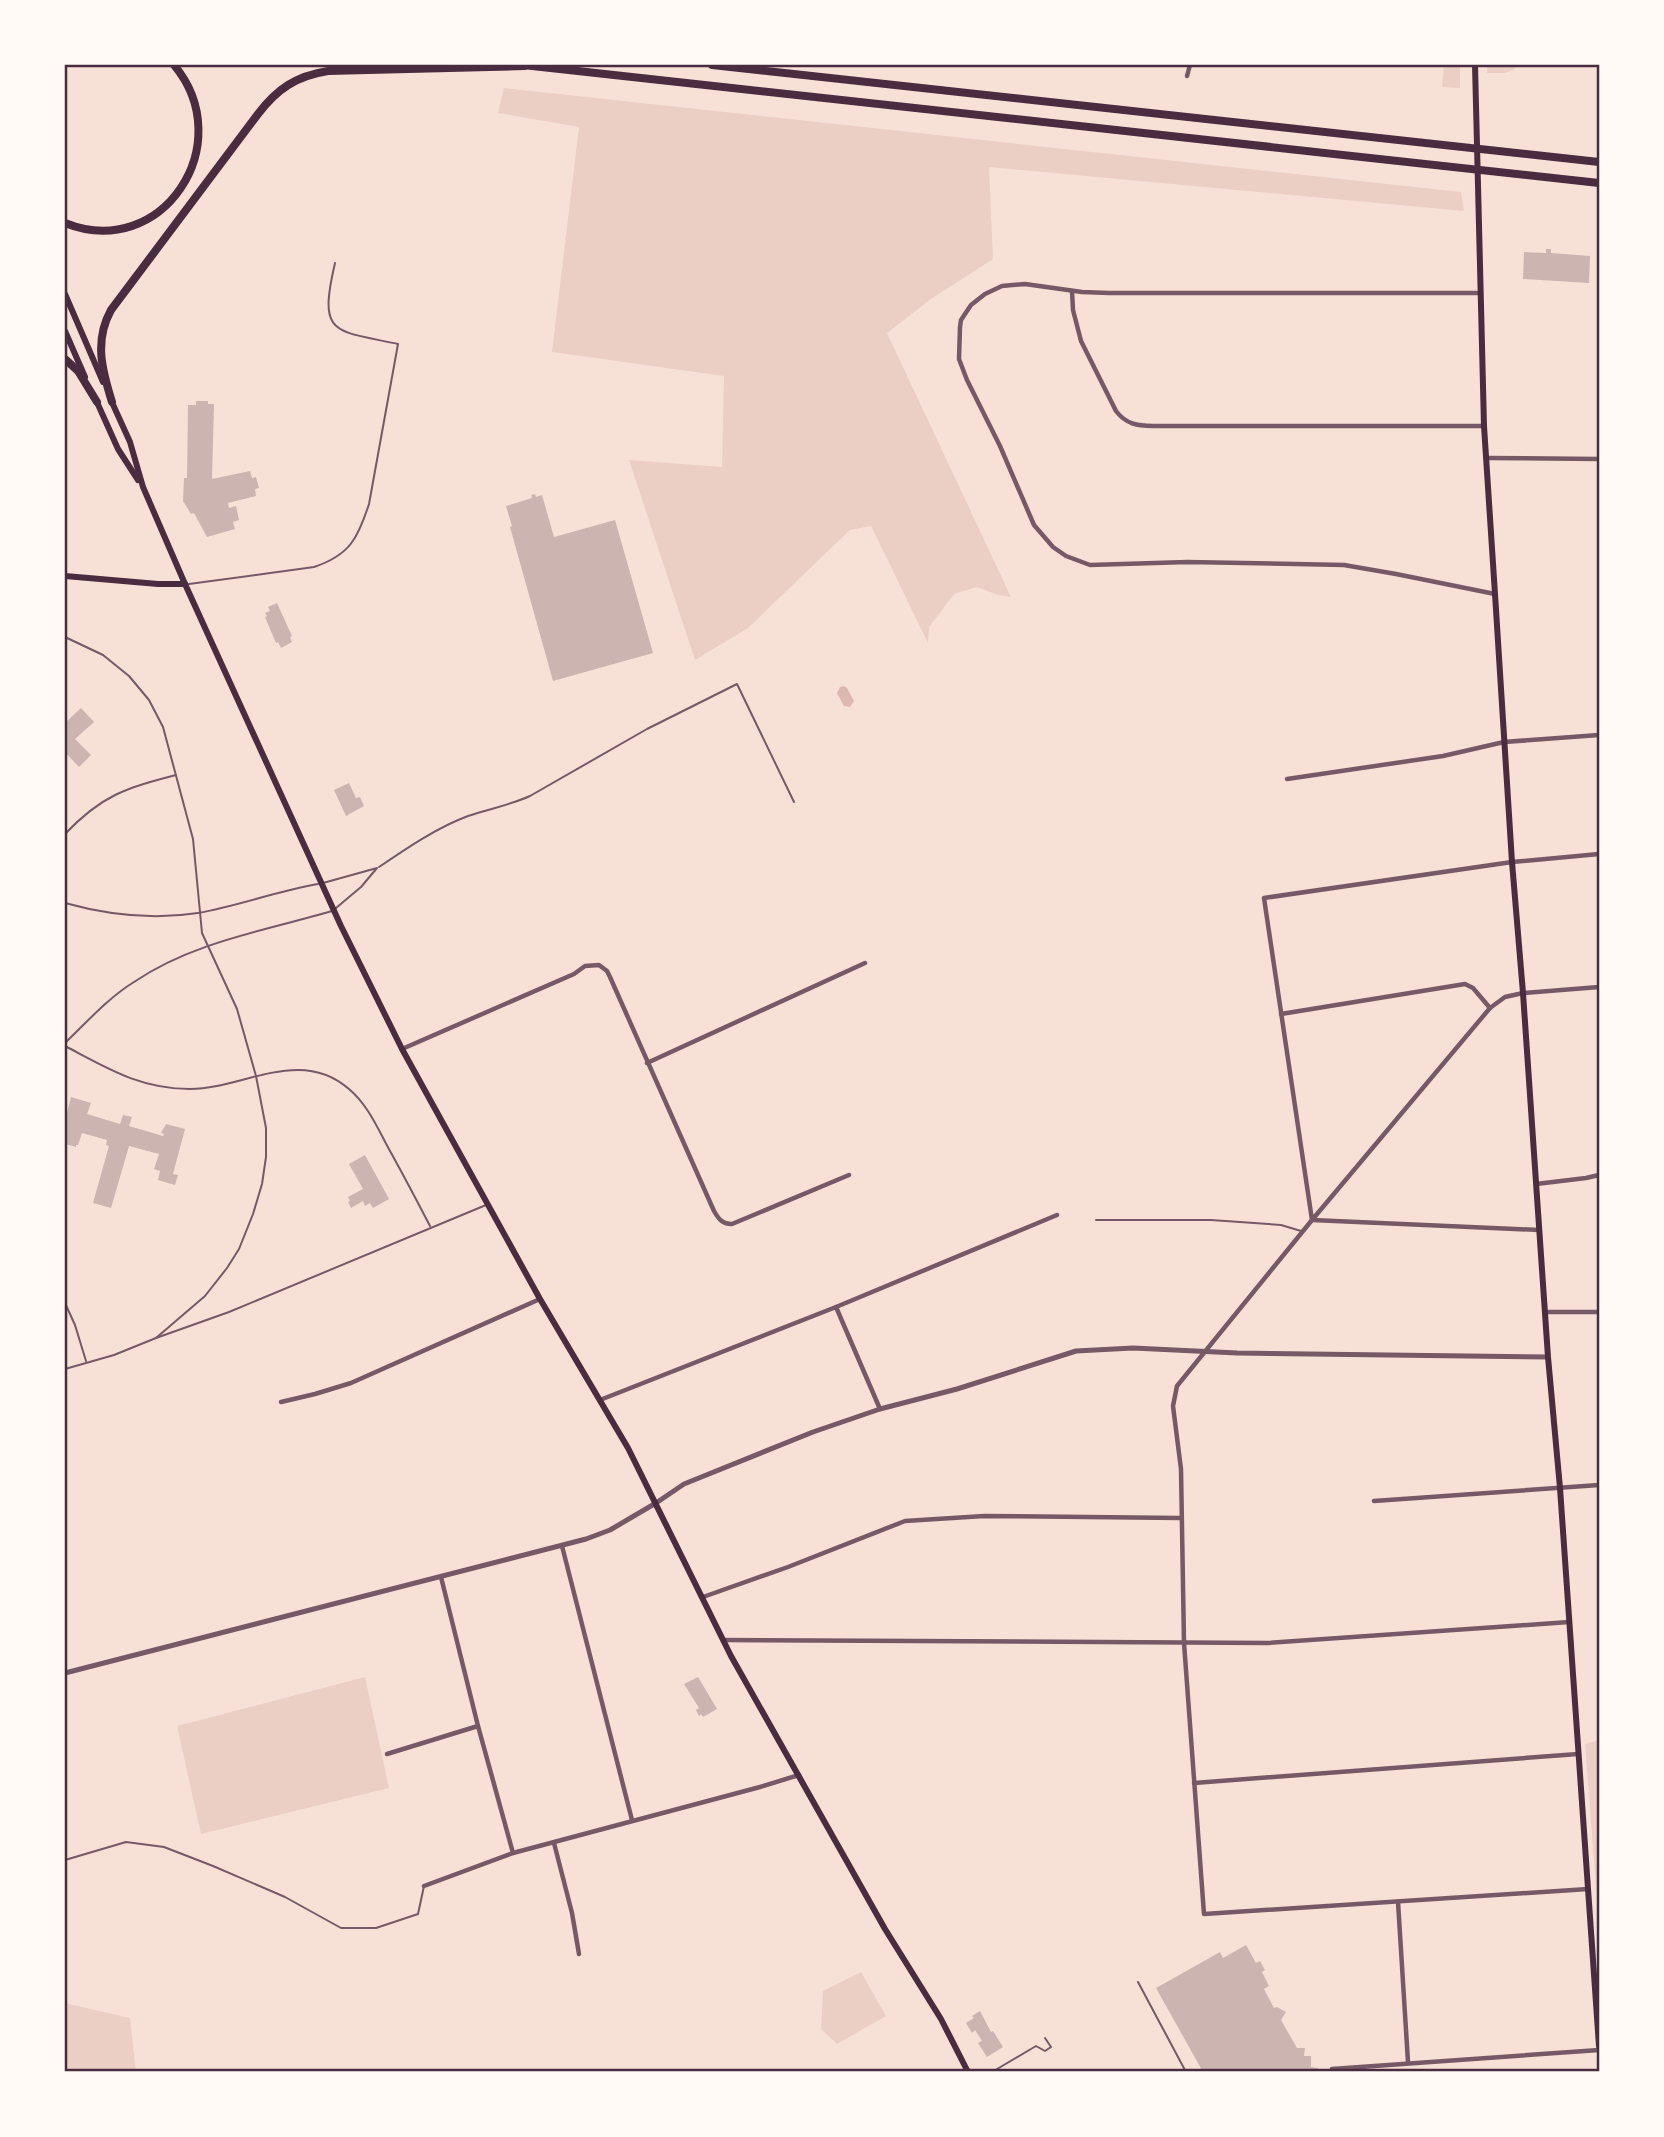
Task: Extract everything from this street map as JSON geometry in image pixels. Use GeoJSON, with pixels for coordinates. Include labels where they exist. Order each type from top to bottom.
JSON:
{"type":"FeatureCollection","features":[{"type":"Feature","properties":{"kind":"highway"},"geometry":{"type":"LineString","coordinates":[[65,223],[100,231],[128,227],[168,204],[184,185],[197,155],[198,118],[191,92],[174,65]]}},
{"type":"Feature","properties":{"kind":"highway"},"geometry":{"type":"LineString","coordinates":[[523,65],[1599,183]]}},
{"type":"Feature","properties":{"kind":"highway"},"geometry":{"type":"LineString","coordinates":[[712,65],[1599,162]]}},
{"type":"Feature","properties":{"kind":"highway"},"geometry":{"type":"LineString","coordinates":[[112,402],[103,372],[100,349],[108,315],[278,90],[301,78],[328,71],[535,66]]}},
{"type":"Feature","properties":{"kind":"highway"},"geometry":{"type":"LineString","coordinates":[[65,359],[78,371],[97,402]]}},
{"type":"Feature","properties":{"kind":"main road"},"geometry":{"type":"LineString","coordinates":[[1475,65],[1486,458],[1512,862],[1599,2048]]}},
{"type":"Feature","properties":{"kind":"main road"},"geometry":{"type":"LineString","coordinates":[[65,294],[130,442],[143,487],[185,584],[333,910],[402,1049],[540,1299],[628,1448],[723,1640],[886,1929],[941,2019],[968,2072]]}},
{"type":"Feature","properties":{"kind":"main road"},"geometry":{"type":"LineString","coordinates":[[65,331],[118,449],[143,487]]}},
{"type":"Feature","properties":{"kind":"main road"},"geometry":{"type":"LineString","coordinates":[[65,576],[185,584]]}},
{"type":"Feature","properties":{"kind":"street"},"geometry":{"type":"LineString","coordinates":[[1187,76],[1190,65]]}},
{"type":"Feature","properties":{"kind":"street"},"geometry":{"type":"LineString","coordinates":[[1480,293],[1109,293],[1072,291],[1034,284],[1002,286],[978,299],[963,317],[958,353],[967,380],[1034,524],[1047,542],[1066,556],[1090,565],[1186,562],[1344,565],[1495,594]]}},
{"type":"Feature","properties":{"kind":"street"},"geometry":{"type":"LineString","coordinates":[[1072,291],[1073,310],[1081,341],[1116,411],[1131,424],[1485,426]]}},
{"type":"Feature","properties":{"kind":"street"},"geometry":{"type":"LineString","coordinates":[[1486,458],[1599,458]]}},
{"type":"Feature","properties":{"kind":"street"},"geometry":{"type":"LineString","coordinates":[[1287,779],[1443,756],[1504,742],[1599,735]]}},
{"type":"Feature","properties":{"kind":"street"},"geometry":{"type":"LineString","coordinates":[[1312,1220],[1264,898],[1512,862],[1599,854]]}},
{"type":"Feature","properties":{"kind":"street"},"geometry":{"type":"LineString","coordinates":[[648,1063],[865,963]]}},
{"type":"Feature","properties":{"kind":"street"},"geometry":{"type":"LineString","coordinates":[[402,1049],[585,967],[602,967],[610,977],[720,1220],[733,1224],[849,1175]]}},
{"type":"Feature","properties":{"kind":"street"},"geometry":{"type":"LineString","coordinates":[[1281,1014],[1465,984],[1473,988],[1490,1008]]}},
{"type":"Feature","properties":{"kind":"street"},"geometry":{"type":"LineString","coordinates":[[1588,1889],[1204,1914],[1184,1643],[1181,1469],[1174,1418],[1174,1395],[1183,1376],[1207,1351],[1312,1220],[1490,1008],[1505,997],[1523,993],[1599,987]]}},
{"type":"Feature","properties":{"kind":"street"},"geometry":{"type":"LineString","coordinates":[[1536,1184],[1599,1175]]}},
{"type":"Feature","properties":{"kind":"street"},"geometry":{"type":"LineString","coordinates":[[599,1401],[836,1307],[1057,1214]]}},
{"type":"Feature","properties":{"kind":"street"},"geometry":{"type":"LineString","coordinates":[[1312,1220],[1540,1230]]}},
{"type":"Feature","properties":{"kind":"street"},"geometry":{"type":"LineString","coordinates":[[281,1402],[351,1382],[540,1299]]}},
{"type":"Feature","properties":{"kind":"street"},"geometry":{"type":"LineString","coordinates":[[836,1307],[880,1409]]}},
{"type":"Feature","properties":{"kind":"street"},"geometry":{"type":"LineString","coordinates":[[1546,1312],[1599,1312]]}},
{"type":"Feature","properties":{"kind":"street"},"geometry":{"type":"LineString","coordinates":[[65,1672],[562,1546],[610,1530],[684,1484],[813,1432],[880,1409],[957,1389],[1076,1351],[1133,1348],[1548,1357]]}},
{"type":"Feature","properties":{"kind":"street"},"geometry":{"type":"LineString","coordinates":[[1374,1501],[1599,1485]]}},
{"type":"Feature","properties":{"kind":"street"},"geometry":{"type":"LineString","coordinates":[[703,1597],[905,1521],[984,1516],[1181,1518]]}},
{"type":"Feature","properties":{"kind":"street"},"geometry":{"type":"LineString","coordinates":[[562,1546],[632,1820]]}},
{"type":"Feature","properties":{"kind":"street"},"geometry":{"type":"LineString","coordinates":[[441,1577],[513,1853]]}},
{"type":"Feature","properties":{"kind":"street"},"geometry":{"type":"LineString","coordinates":[[723,1640],[1293,1642],[1569,1622]]}},
{"type":"Feature","properties":{"kind":"street"},"geometry":{"type":"LineString","coordinates":[[387,1754],[478,1727]]}},
{"type":"Feature","properties":{"kind":"street"},"geometry":{"type":"LineString","coordinates":[[1194,1783],[1578,1754]]}},
{"type":"Feature","properties":{"kind":"street"},"geometry":{"type":"LineString","coordinates":[[425,1886],[513,1853],[799,1775]]}},
{"type":"Feature","properties":{"kind":"street"},"geometry":{"type":"LineString","coordinates":[[554,1843],[572,1913],[579,1954]]}},
{"type":"Feature","properties":{"kind":"street"},"geometry":{"type":"LineString","coordinates":[[1398,1902],[1408,2062]]}},
{"type":"Feature","properties":{"kind":"street"},"geometry":{"type":"LineString","coordinates":[[1332,2068],[1599,2048]]}},
{"type":"Feature","properties":{"kind":"lane"},"geometry":{"type":"LineString","coordinates":[[185,584],[314,567],[345,552],[362,527],[369,504],[398,344],[347,333],[332,322],[327,309],[335,263]]}},
{"type":"Feature","properties":{"kind":"lane"},"geometry":{"type":"LineString","coordinates":[[65,637],[103,655],[123,670],[140,688],[163,727],[195,849],[201,928],[237,1009],[265,1120],[265,1172],[239,1249],[214,1286],[156,1338]]}},
{"type":"Feature","properties":{"kind":"lane"},"geometry":{"type":"LineString","coordinates":[[65,903],[94,911],[139,916],[200,912],[377,868],[434,832],[467,817],[530,796],[647,729],[737,684],[794,802]]}},
{"type":"Feature","properties":{"kind":"lane"},"geometry":{"type":"LineString","coordinates":[[65,834],[98,804],[117,793],[177,775]]}},
{"type":"Feature","properties":{"kind":"lane"},"geometry":{"type":"LineString","coordinates":[[377,868],[361,887],[333,910],[207,945],[131,983],[65,1044],[121,1075],[162,1086],[202,1088],[285,1070],[303,1070],[327,1076],[348,1088],[369,1112],[430,1226]]}},
{"type":"Feature","properties":{"kind":"lane"},"geometry":{"type":"LineString","coordinates":[[65,1369],[114,1356],[229,1312],[487,1204]]}},
{"type":"Feature","properties":{"kind":"lane"},"geometry":{"type":"LineString","coordinates":[[1096,1220],[1211,1220],[1281,1225],[1303,1232]]}},
{"type":"Feature","properties":{"kind":"lane"},"geometry":{"type":"LineString","coordinates":[[65,1303],[75,1325],[86,1363]]}},
{"type":"Feature","properties":{"kind":"lane"},"geometry":{"type":"LineString","coordinates":[[65,1860],[126,1842],[164,1847],[285,1897],[341,1928],[376,1928],[418,1914],[425,1886]]}},
{"type":"Feature","properties":{"kind":"lane"},"geometry":{"type":"LineString","coordinates":[[1138,1982],[1186,2072]]}},
{"type":"Feature","properties":{"kind":"lane"},"geometry":{"type":"LineString","coordinates":[[992,2072],[1037,2046],[1045,2051],[1051,2047],[1045,2038]]}},
{"type":"Feature","properties":{"kind":"shaded area"},"geometry":{"type":"Polygon","coordinates":[[[1444,65],[1460,65],[1460,88],[1442,87],[1444,65]]]}},
{"type":"Feature","properties":{"kind":"shaded area"},"geometry":{"type":"Polygon","coordinates":[[[1487,65],[1514,65],[1516,68],[1506,73],[1487,73],[1487,65]]]}},
{"type":"Feature","properties":{"kind":"shaded area"},"geometry":{"type":"Polygon","coordinates":[[[504,88],[1461,192],[1464,211],[989,167],[993,259],[931,299],[887,333],[1011,597],[977,587],[954,594],[929,627],[928,643],[871,526],[850,530],[748,628],[695,660],[629,460],[722,467],[724,376],[552,352],[579,127],[498,113],[504,88]]]}},
{"type":"Feature","properties":{"kind":"shaded area"},"geometry":{"type":"Polygon","coordinates":[[[844,686],[854,701],[850,707],[844,706],[837,693],[840,687],[844,686]]]}},
{"type":"Feature","properties":{"kind":"shaded area"},"geometry":{"type":"Polygon","coordinates":[[[365,1677],[389,1788],[201,1834],[177,1726],[365,1677]]]}},
{"type":"Feature","properties":{"kind":"shaded area"},"geometry":{"type":"Polygon","coordinates":[[[1599,1740],[1599,1927],[1585,1744],[1599,1740]]]}},
{"type":"Feature","properties":{"kind":"shaded area"},"geometry":{"type":"Polygon","coordinates":[[[861,1972],[886,2016],[837,2044],[821,2029],[823,1991],[861,1972]]]}},
{"type":"Feature","properties":{"kind":"shaded area"},"geometry":{"type":"Polygon","coordinates":[[[65,2003],[130,2018],[136,2072],[65,2072],[65,2003]]]}},
{"type":"Feature","properties":{"kind":"building"},"geometry":{"type":"Polygon","coordinates":[[[1546,249],[1551,249],[1551,253],[1590,256],[1589,283],[1523,279],[1524,252],[1546,253],[1546,249]]]}},
{"type":"Feature","properties":{"kind":"building"},"geometry":{"type":"Polygon","coordinates":[[[196,401],[214,404],[212,479],[250,471],[252,478],[256,477],[259,488],[255,489],[256,496],[228,503],[229,508],[236,506],[239,520],[233,522],[235,529],[207,537],[194,513],[191,514],[183,501],[184,478],[187,478],[188,405],[196,405],[196,401]]]}},
{"type":"Feature","properties":{"kind":"building"},"geometry":{"type":"Polygon","coordinates":[[[535,494],[536,497],[542,495],[554,537],[615,520],[653,653],[553,681],[506,506],[532,498],[531,495],[535,494]]]}},
{"type":"Feature","properties":{"kind":"building"},"geometry":{"type":"Polygon","coordinates":[[[277,603],[292,636],[292,642],[281,648],[278,642],[276,643],[265,617],[265,613],[270,611],[268,607],[277,603]]]}},
{"type":"Feature","properties":{"kind":"building"},"geometry":{"type":"Polygon","coordinates":[[[81,708],[94,722],[75,739],[91,755],[79,767],[65,752],[65,723],[81,708]]]}},
{"type":"Feature","properties":{"kind":"building"},"geometry":{"type":"Polygon","coordinates":[[[349,783],[356,798],[360,797],[364,806],[346,816],[334,790],[349,783]]]}},
{"type":"Feature","properties":{"kind":"building"},"geometry":{"type":"Polygon","coordinates":[[[71,1097],[91,1103],[87,1114],[120,1124],[123,1115],[132,1117],[129,1126],[163,1136],[161,1133],[166,1124],[185,1129],[173,1174],[178,1175],[175,1185],[158,1180],[160,1171],[154,1169],[159,1154],[129,1146],[111,1208],[93,1203],[109,1146],[106,1145],[107,1140],[82,1133],[76,1147],[65,1144],[65,1121],[71,1097]]]}},
{"type":"Feature","properties":{"kind":"building"},"geometry":{"type":"Polygon","coordinates":[[[365,1155],[389,1199],[373,1208],[370,1203],[365,1206],[363,1201],[351,1208],[348,1197],[363,1189],[349,1164],[365,1155]]]}},
{"type":"Feature","properties":{"kind":"building"},"geometry":{"type":"Polygon","coordinates":[[[698,1677],[717,1709],[703,1717],[701,1714],[699,1716],[696,1710],[699,1708],[684,1684],[698,1677]]]}},
{"type":"Feature","properties":{"kind":"building"},"geometry":{"type":"Polygon","coordinates":[[[1246,1945],[1256,1963],[1260,1961],[1265,1970],[1262,1972],[1269,1986],[1264,1989],[1274,2008],[1286,2012],[1281,2020],[1297,2048],[1305,2048],[1304,2056],[1311,2056],[1311,2067],[1318,2068],[1318,2072],[1203,2072],[1156,1988],[1220,1952],[1223,1958],[1246,1945]]]}},
{"type":"Feature","properties":{"kind":"building"},"geometry":{"type":"Polygon","coordinates":[[[980,2011],[1003,2047],[987,2057],[978,2043],[982,2041],[975,2030],[972,2033],[966,2023],[980,2011]]]}}]}
